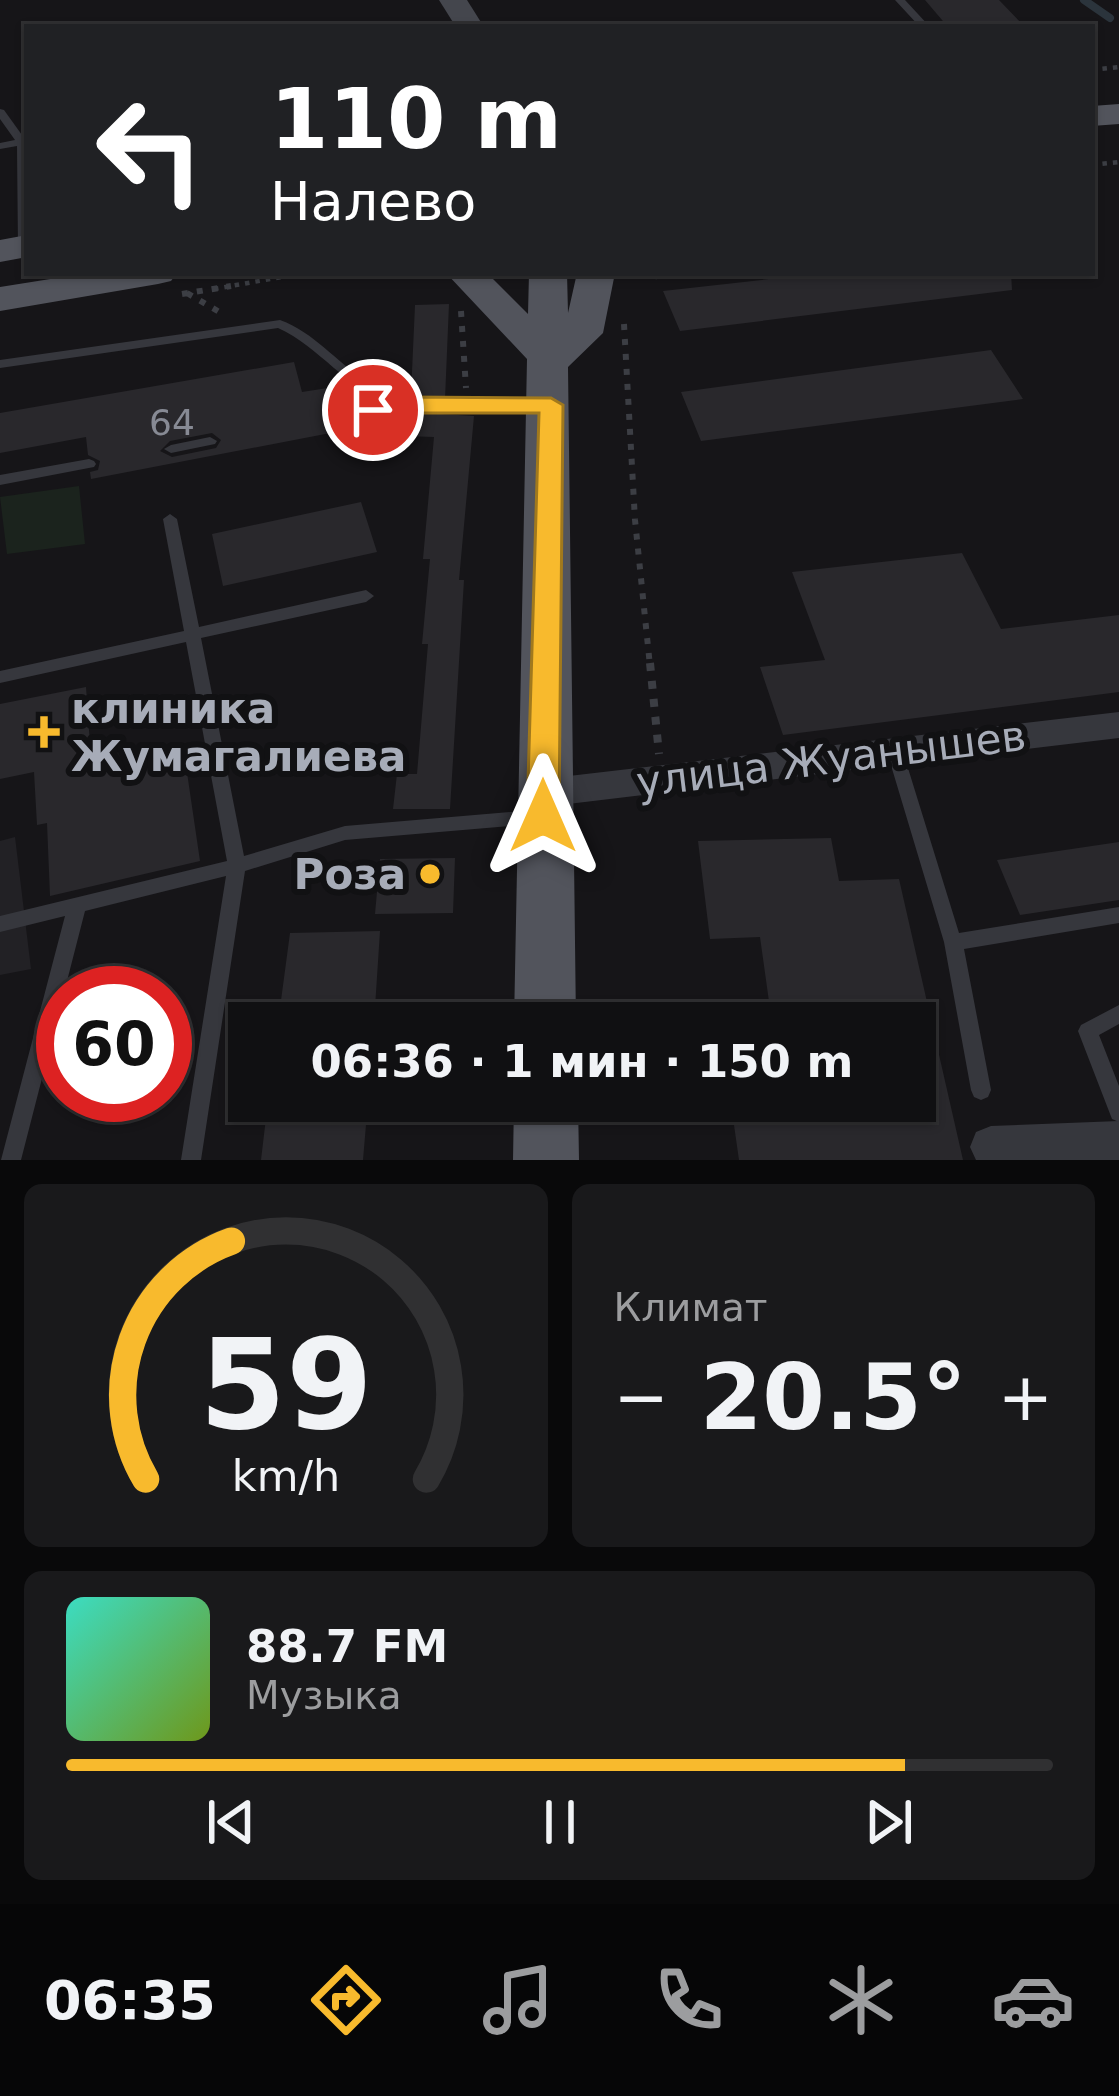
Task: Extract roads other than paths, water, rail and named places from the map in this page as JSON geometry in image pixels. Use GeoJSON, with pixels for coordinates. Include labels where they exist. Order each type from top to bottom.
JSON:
{"type":"FeatureCollection","features":[{"type":"Feature","properties":{"kind":"main road"},"geometry":{"type":"LineString","coordinates":[[0,299],[140,276]]}},
{"type":"Feature","properties":{"kind":"main road"},"geometry":{"type":"LineString","coordinates":[[545,1002],[548,276]]}},
{"type":"Feature","properties":{"kind":"main road"},"geometry":{"type":"LineString","coordinates":[[551,383],[584,333],[595,276]]}},
{"type":"Feature","properties":{"kind":"main road"},"geometry":{"type":"LineString","coordinates":[[459,282],[551,383]]}},
{"type":"Feature","properties":{"kind":"main road"},"geometry":{"type":"LineString","coordinates":[[546,1122],[546,1160]]}},
{"type":"Feature","properties":{"kind":"street","name":"улица Жуанышев"},"geometry":{"type":"LineString","coordinates":[[543,805],[660,779],[1119,725]]}},
{"type":"Feature","properties":{"kind":"street"},"geometry":{"type":"LineString","coordinates":[[991,1148],[1119,1141]]}},
{"type":"Feature","properties":{"kind":"lane"},"geometry":{"type":"LineString","coordinates":[[901,0],[922,24]]}},
{"type":"Feature","properties":{"kind":"lane"},"geometry":{"type":"LineString","coordinates":[[0,112],[22,142],[17,248]]}},
{"type":"Feature","properties":{"kind":"lane"},"geometry":{"type":"LineString","coordinates":[[0,146],[22,142]]}},
{"type":"Feature","properties":{"kind":"lane"},"geometry":{"type":"LineString","coordinates":[[0,364],[280,325],[306,334],[364,386],[405,405]]}},
{"type":"Feature","properties":{"kind":"lane"},"geometry":{"type":"LineString","coordinates":[[342,415],[405,405],[468,405],[551,383]]}},
{"type":"Feature","properties":{"kind":"lane"},"geometry":{"type":"LineString","coordinates":[[171,449],[210,441]]}},
{"type":"Feature","properties":{"kind":"lane"},"geometry":{"type":"LineString","coordinates":[[0,480],[89,464]]}},
{"type":"Feature","properties":{"kind":"lane"},"geometry":{"type":"LineString","coordinates":[[170,519],[237,866],[191,1160]]}},
{"type":"Feature","properties":{"kind":"lane"},"geometry":{"type":"LineString","coordinates":[[0,677],[366,596]]}},
{"type":"Feature","properties":{"kind":"lane"},"geometry":{"type":"LineString","coordinates":[[895,752],[952,942],[981,1090]]}},
{"type":"Feature","properties":{"kind":"lane"},"geometry":{"type":"LineString","coordinates":[[0,924],[237,866],[345,833],[543,805]]}},
{"type":"Feature","properties":{"kind":"lane"},"geometry":{"type":"LineString","coordinates":[[11,1160],[77,905]]}},
{"type":"Feature","properties":{"kind":"lane"},"geometry":{"type":"LineString","coordinates":[[952,942],[1119,915]]}},
{"type":"Feature","properties":{"kind":"lane"},"geometry":{"type":"LineString","coordinates":[[1119,1013],[1088,1031],[1119,1112]]}},
{"type":"Feature","properties":{"kind":"waterway"},"geometry":{"type":"LineString","coordinates":[[1084,0],[1110,18]]}},
{"type":"Feature","properties":{"kind":"place","name":"клиника Жумагалиева"},"geometry":{"type":"Point","coordinates":[44,732]}},
{"type":"Feature","properties":{"kind":"place","name":"Роза"},"geometry":{"type":"Point","coordinates":[430,874]}}]}
